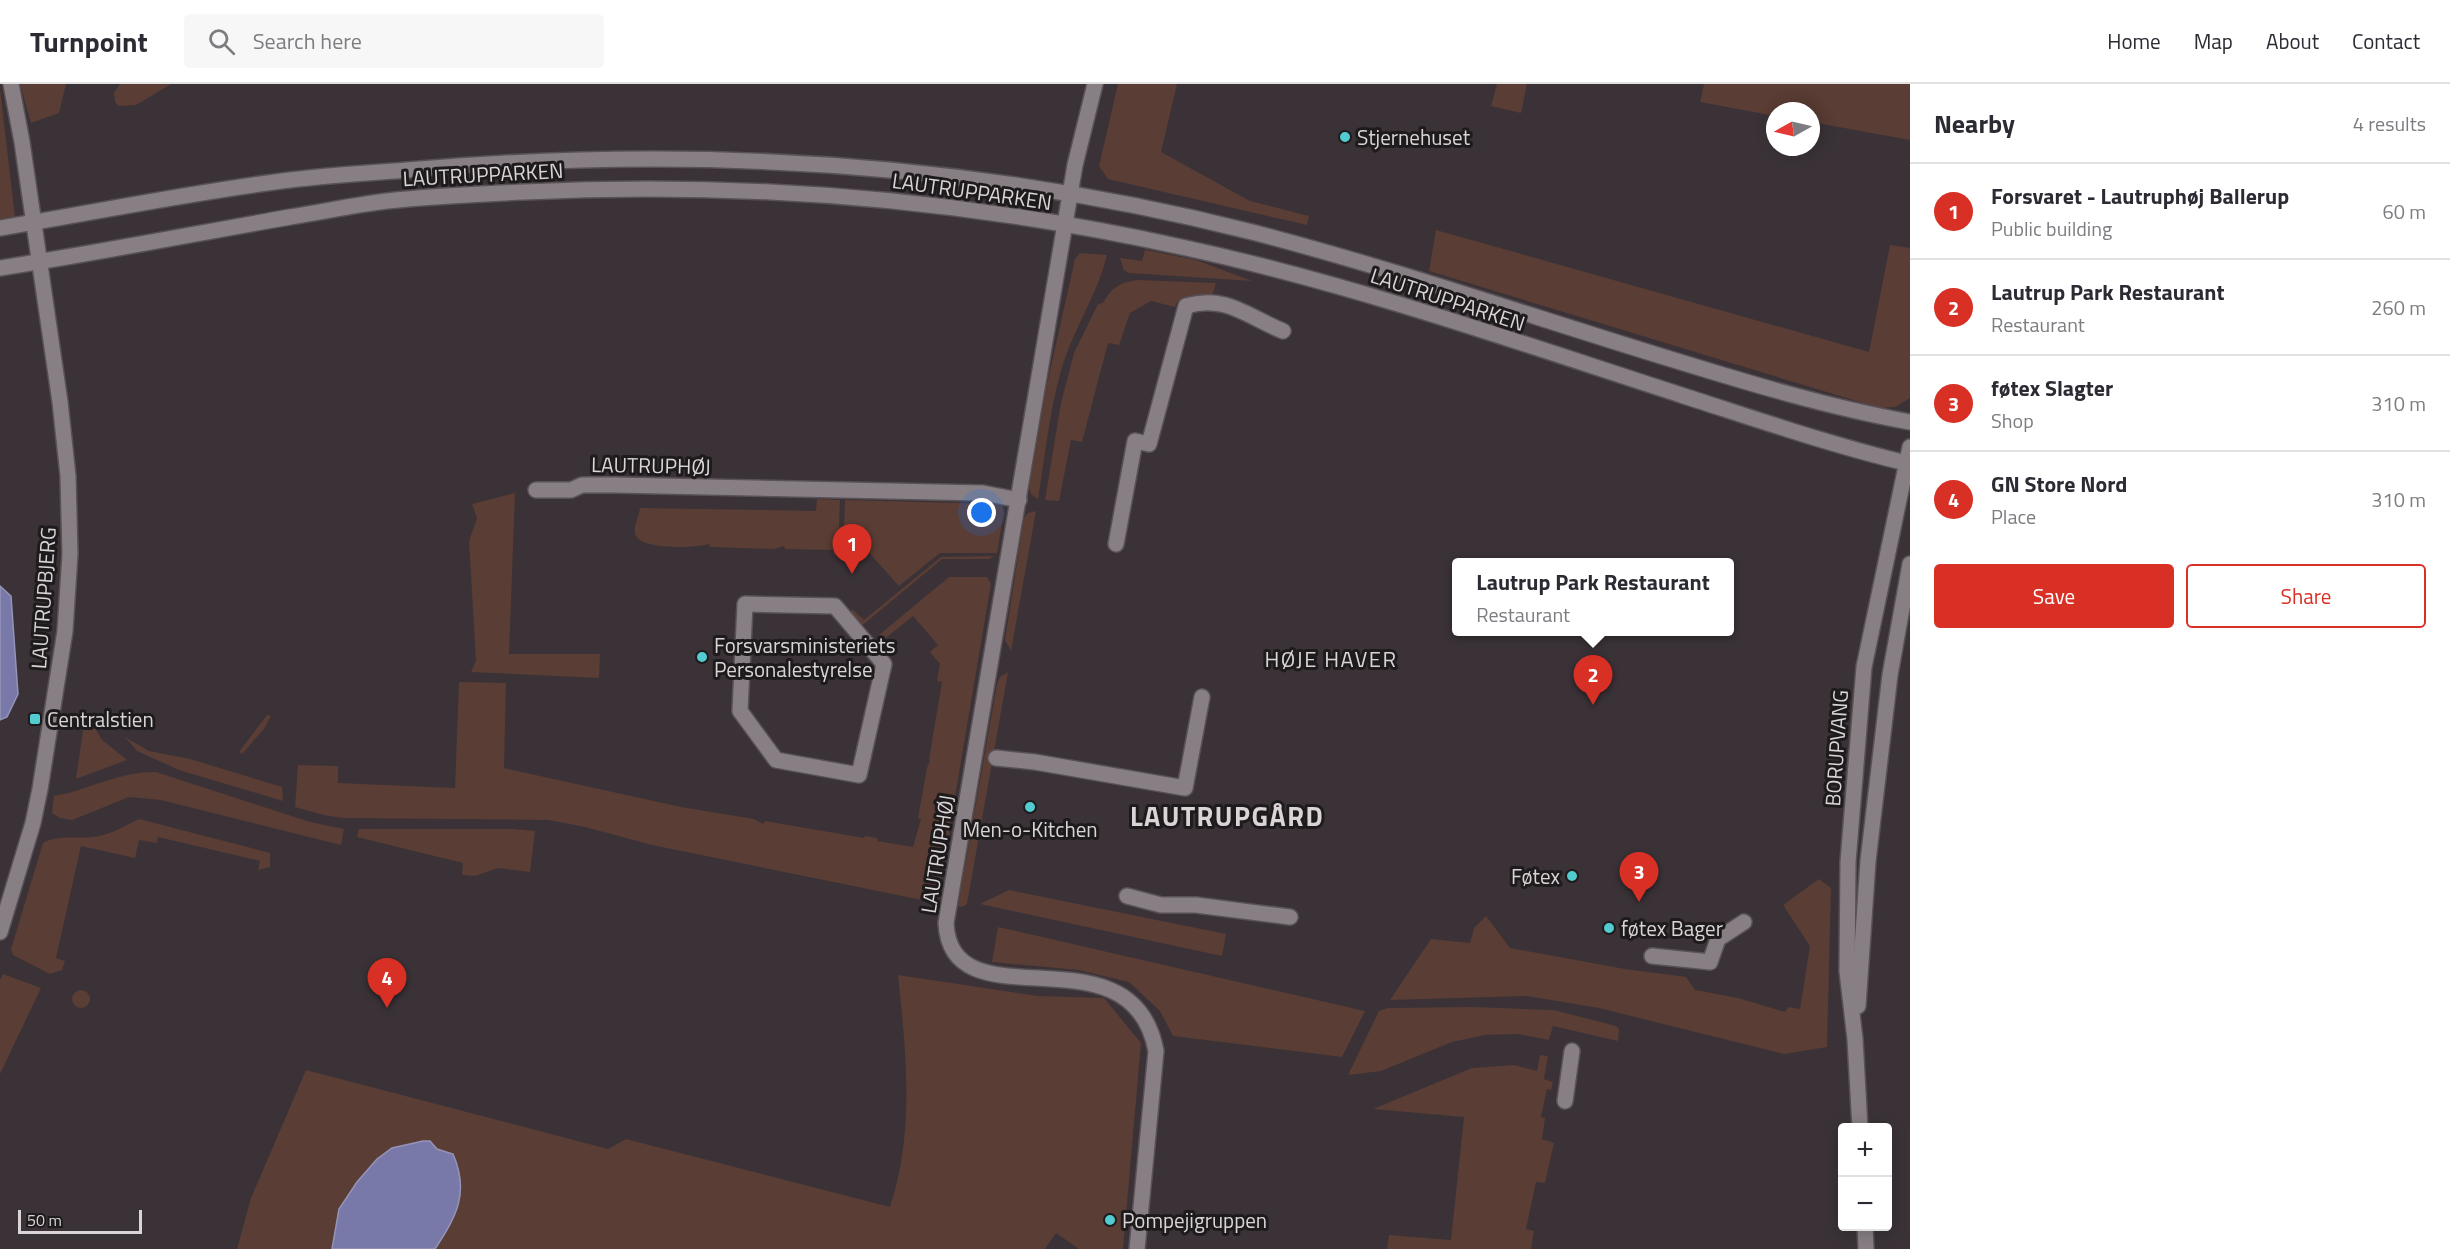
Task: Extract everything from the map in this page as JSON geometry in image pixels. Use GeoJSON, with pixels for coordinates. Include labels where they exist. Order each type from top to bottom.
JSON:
{"type":"FeatureCollection","features":[{"type":"Feature","properties":{"kind":"street"},"geometry":{"type":"LineString","coordinates":[[11,84],[33,223]]}},
{"type":"Feature","properties":{"kind":"street","name":"LAUTRUPPARKEN"},"geometry":{"type":"LineString","coordinates":[[1070,193],[1095,84]]}},
{"type":"Feature","properties":{"kind":"street","name":"LAUTRUPPARKEN"},"geometry":{"type":"LineString","coordinates":[[0,228],[129,204],[295,179],[485,163],[573,159],[705,158],[819,164],[943,175],[1070,193],[1173,214],[1339,255],[1736,379],[1910,422]]}},
{"type":"Feature","properties":{"kind":"street","name":"LAUTRUPPARKEN"},"geometry":{"type":"LineString","coordinates":[[0,268],[384,201],[611,188],[680,188],[867,198],[1065,225],[1186,248],[1347,289],[1742,415],[1908,463]]}},
{"type":"Feature","properties":{"kind":"street","name":"LAUTRUPHØJ"},"geometry":{"type":"LineString","coordinates":[[1070,193],[946,923],[950,948],[960,960],[984,971],[1018,977],[1084,982],[1112,989],[1135,1003],[1142,1013],[1149,1025],[1156,1050],[1137,1249]]}},
{"type":"Feature","properties":{"kind":"street","name":"LAUTRUPBJERG"},"geometry":{"type":"LineString","coordinates":[[0,932],[33,823],[40,789],[65,631],[69,565],[68,476],[33,223]]}},
{"type":"Feature","properties":{"kind":"street"},"geometry":{"type":"LineString","coordinates":[[1116,543],[1135,441],[1149,444],[1186,306],[1201,302],[1216,302],[1236,308],[1258,321],[1283,331]]}},
{"type":"Feature","properties":{"kind":"street","name":"BORUPVANG"},"geometry":{"type":"LineString","coordinates":[[1860,1123],[1856,1039],[1847,971],[1848,862],[1860,697],[1864,667],[1910,447]]}},
{"type":"Feature","properties":{"kind":"street","name":"LAUTRUPHØJ"},"geometry":{"type":"LineString","coordinates":[[536,490],[571,490],[582,485],[615,485],[983,493],[1019,500]]}},
{"type":"Feature","properties":{"kind":"street","name":"BORUPVANG"},"geometry":{"type":"LineString","coordinates":[[1856,1039],[1868,861],[1890,675],[1910,564]]}},
{"type":"Feature","properties":{"kind":"street"},"geometry":{"type":"LineString","coordinates":[[745,604],[835,606],[884,664],[859,775],[776,760],[753,731],[740,711],[745,604]]}},
{"type":"Feature","properties":{"kind":"street"},"geometry":{"type":"LineString","coordinates":[[996,758],[1035,762],[1185,788],[1202,697]]}},
{"type":"Feature","properties":{"kind":"street"},"geometry":{"type":"LineString","coordinates":[[1127,896],[1161,905],[1196,905],[1290,917]]}},
{"type":"Feature","properties":{"kind":"street"},"geometry":{"type":"LineString","coordinates":[[1652,956],[1710,962],[1718,939],[1744,922]]}},
{"type":"Feature","properties":{"kind":"street"},"geometry":{"type":"LineString","coordinates":[[1565,1101],[1572,1051]]}},
{"type":"Feature","properties":{"kind":"street"},"geometry":{"type":"LineString","coordinates":[[1865,1231],[1866,1249]]}},
{"type":"Feature","properties":{"kind":"shaded area"},"geometry":{"type":"Polygon","coordinates":[[[20,84],[66,84],[59,113],[31,123],[20,84]]]}},
{"type":"Feature","properties":{"kind":"shaded area"},"geometry":{"type":"Polygon","coordinates":[[[120,84],[171,84],[136,105],[119,106],[115,102],[114,93],[120,84]]]}},
{"type":"Feature","properties":{"kind":"shaded area"},"geometry":{"type":"Polygon","coordinates":[[[1118,84],[1177,84],[1161,152],[1250,201],[1309,216],[1307,225],[1108,179],[1099,166],[1118,84]]]}},
{"type":"Feature","properties":{"kind":"shaded area"},"geometry":{"type":"Polygon","coordinates":[[[1497,84],[1527,84],[1521,113],[1491,106],[1497,84]]]}},
{"type":"Feature","properties":{"kind":"shaded area"},"geometry":{"type":"Polygon","coordinates":[[[1704,84],[1910,84],[1910,140],[1820,124],[1820,102],[1766,102],[1766,114],[1700,102],[1704,84]]]}},
{"type":"Feature","properties":{"kind":"shaded area"},"geometry":{"type":"Polygon","coordinates":[[[0,89],[15,217],[0,219],[0,89]]]}},
{"type":"Feature","properties":{"kind":"shaded area"},"geometry":{"type":"Polygon","coordinates":[[[1436,230],[1869,352],[1890,245],[1910,248],[1910,398],[1895,407],[1879,408],[1429,271],[1436,230]]]}},
{"type":"Feature","properties":{"kind":"shaded area"},"geometry":{"type":"Polygon","coordinates":[[[1145,250],[1196,260],[1252,281],[1129,273],[1124,270],[1120,258],[1142,261],[1145,250]]]}},
{"type":"Feature","properties":{"kind":"shaded area"},"geometry":{"type":"Polygon","coordinates":[[[1080,253],[1107,255],[1103,270],[1071,342],[1061,371],[1050,419],[1038,499],[1031,494],[1029,488],[1047,384],[1075,259],[1080,253]]]}},
{"type":"Feature","properties":{"kind":"shaded area"},"geometry":{"type":"Polygon","coordinates":[[[1137,280],[1216,283],[1212,296],[1177,302],[1175,307],[1151,301],[1130,313],[1119,345],[1108,343],[1082,442],[1071,440],[1059,501],[1045,500],[1061,403],[1074,353],[1098,304],[1103,303],[1117,287],[1137,280]]]}},
{"type":"Feature","properties":{"kind":"shaded area"},"geometry":{"type":"Polygon","coordinates":[[[515,493],[509,654],[600,654],[599,678],[471,672],[476,661],[469,541],[477,518],[472,504],[515,493]]]}},
{"type":"Feature","properties":{"kind":"shaded area"},"geometry":{"type":"Polygon","coordinates":[[[817,499],[840,500],[839,527],[862,550],[856,563],[850,555],[834,555],[833,550],[785,549],[784,546],[774,549],[710,547],[709,544],[670,547],[641,541],[635,533],[640,508],[816,511],[817,499]]]}},
{"type":"Feature","properties":{"kind":"shaded area"},"geometry":{"type":"Polygon","coordinates":[[[845,500],[998,504],[1002,506],[1004,512],[997,553],[940,553],[899,586],[844,525],[845,500]]]}},
{"type":"Feature","properties":{"kind":"shaded area"},"geometry":{"type":"Polygon","coordinates":[[[1036,511],[1011,651],[1005,640],[1024,518],[1028,513],[1036,511]]]}},
{"type":"Feature","properties":{"kind":"shaded area"},"geometry":{"type":"Polygon","coordinates":[[[995,556],[988,559],[942,559],[864,624],[861,625],[850,613],[852,609],[864,620],[941,557],[995,556]]]}},
{"type":"Feature","properties":{"kind":"shaded area"},"geometry":{"type":"Polygon","coordinates":[[[949,577],[987,577],[991,584],[937,903],[652,845],[585,827],[548,820],[346,818],[328,816],[295,807],[298,765],[338,766],[338,783],[455,788],[459,682],[506,683],[504,768],[681,807],[754,819],[763,824],[765,821],[864,838],[865,836],[877,838],[877,841],[913,847],[921,819],[918,818],[942,682],[937,681],[940,664],[930,652],[938,645],[913,616],[883,640],[879,635],[949,577]]]}},
{"type":"Feature","properties":{"kind":"shaded area"},"geometry":{"type":"Polygon","coordinates":[[[1008,672],[967,904],[962,907],[958,906],[997,684],[1000,677],[1008,672]]]}},
{"type":"Feature","properties":{"kind":"shaded area"},"geometry":{"type":"Polygon","coordinates":[[[86,710],[101,739],[127,760],[76,779],[86,710]]]}},
{"type":"Feature","properties":{"kind":"shaded area"},"geometry":{"type":"Polygon","coordinates":[[[267,715],[271,716],[264,729],[242,754],[239,752],[267,715]]]}},
{"type":"Feature","properties":{"kind":"shaded area"},"geometry":{"type":"Polygon","coordinates":[[[125,737],[149,751],[190,759],[282,787],[283,801],[179,770],[137,751],[125,737]]]}},
{"type":"Feature","properties":{"kind":"shaded area"},"geometry":{"type":"Polygon","coordinates":[[[156,772],[310,822],[344,829],[341,845],[161,800],[129,797],[72,820],[60,818],[52,813],[54,796],[130,774],[156,772]]]}},
{"type":"Feature","properties":{"kind":"shaded area"},"geometry":{"type":"Polygon","coordinates":[[[139,819],[270,853],[270,867],[258,870],[260,861],[158,837],[157,843],[139,840],[135,858],[81,846],[56,958],[65,961],[62,970],[50,974],[13,955],[11,949],[43,843],[63,838],[99,836],[139,819]]]}},
{"type":"Feature","properties":{"kind":"shaded area"},"geometry":{"type":"Polygon","coordinates":[[[359,829],[535,831],[530,872],[498,868],[475,876],[462,875],[463,863],[357,837],[359,829]]]}},
{"type":"Feature","properties":{"kind":"shaded area"},"geometry":{"type":"Polygon","coordinates":[[[1819,879],[1831,888],[1827,1047],[1784,1054],[1599,1008],[1527,996],[1390,1000],[1431,939],[1470,943],[1474,928],[1486,916],[1510,948],[1625,969],[1686,977],[1695,990],[1738,998],[1785,1012],[1788,1007],[1800,1009],[1810,946],[1783,905],[1819,879]]]}},
{"type":"Feature","properties":{"kind":"shaded area"},"geometry":{"type":"Polygon","coordinates":[[[1009,890],[1226,934],[1222,956],[980,904],[1009,890]]]}},
{"type":"Feature","properties":{"kind":"shaded area"},"geometry":{"type":"Polygon","coordinates":[[[998,927],[1365,1011],[1342,1057],[1173,1036],[1160,1011],[1129,982],[1079,970],[992,962],[998,927]]]}},
{"type":"Feature","properties":{"kind":"shaded area"},"geometry":{"type":"Polygon","coordinates":[[[3,974],[41,988],[0,1074],[0,980],[3,974]]]}},
{"type":"Feature","properties":{"kind":"shaded area"},"geometry":{"type":"Polygon","coordinates":[[[898,975],[1038,996],[1104,998],[1141,1043],[1123,1249],[1079,1249],[1056,1233],[1045,1249],[237,1249],[251,1198],[306,1070],[608,1149],[626,1139],[890,1207],[898,1178],[906,1120],[906,1062],[898,975]]]}},
{"type":"Feature","properties":{"kind":"shaded area"},"geometry":{"type":"Polygon","coordinates":[[[77,990],[85,990],[90,995],[88,1006],[77,1008],[72,1003],[72,995],[77,990]]]}},
{"type":"Feature","properties":{"kind":"shaded area"},"geometry":{"type":"Polygon","coordinates":[[[1473,1007],[1554,1010],[1616,1026],[1619,1029],[1618,1041],[1553,1026],[1549,1040],[1518,1034],[1485,1035],[1452,1042],[1381,1071],[1348,1075],[1379,1011],[1388,1008],[1473,1007]]]}},
{"type":"Feature","properties":{"kind":"shaded area"},"geometry":{"type":"Polygon","coordinates":[[[1540,1055],[1548,1056],[1544,1079],[1553,1082],[1551,1090],[1547,1089],[1541,1117],[1545,1118],[1542,1139],[1554,1143],[1545,1183],[1536,1182],[1526,1229],[1534,1231],[1531,1249],[1387,1249],[1389,1235],[1451,1240],[1464,1117],[1373,1109],[1472,1068],[1514,1065],[1537,1071],[1540,1055]]]}},
{"type":"Feature","properties":{"kind":"water"},"geometry":{"type":"Polygon","coordinates":[[[0,586],[11,596],[18,694],[7,717],[0,720],[0,586]]]}},
{"type":"Feature","properties":{"kind":"water"},"geometry":{"type":"Polygon","coordinates":[[[430,1141],[437,1149],[453,1154],[460,1181],[460,1193],[454,1215],[435,1249],[332,1249],[339,1209],[357,1182],[377,1159],[392,1148],[430,1141]]]}},
{"type":"Feature","properties":{"kind":"place","name":"Stjernehuset"},"geometry":{"type":"Point","coordinates":[1345,137]}},
{"type":"Feature","properties":{"kind":"place","name":"Forsvaret - Lautruphøj Ballerup"},"geometry":{"type":"Point","coordinates":[852,574]}},
{"type":"Feature","properties":{"kind":"place","name":"Forsvarsministeriets Personalestyrelse"},"geometry":{"type":"Point","coordinates":[702,657]}},
{"type":"Feature","properties":{"kind":"place","name":"Lautrup Park Restaurant"},"geometry":{"type":"Point","coordinates":[1593,705]}},
{"type":"Feature","properties":{"kind":"place","name":"Centralstien"},"geometry":{"type":"Point","coordinates":[35,719]}},
{"type":"Feature","properties":{"kind":"place","name":"Men-o-Kitchen"},"geometry":{"type":"Point","coordinates":[1030,807]}},
{"type":"Feature","properties":{"kind":"place","name":"Føtex"},"geometry":{"type":"Point","coordinates":[1572,876]}},
{"type":"Feature","properties":{"kind":"place","name":"føtex Slagter"},"geometry":{"type":"Point","coordinates":[1639,902]}},
{"type":"Feature","properties":{"kind":"place","name":"føtex Bager"},"geometry":{"type":"Point","coordinates":[1609,928]}},
{"type":"Feature","properties":{"kind":"place","name":"GN Store Nord"},"geometry":{"type":"Point","coordinates":[387,1008]}},
{"type":"Feature","properties":{"kind":"place","name":"Pompejigruppen"},"geometry":{"type":"Point","coordinates":[1110,1220]}},
{"type":"Feature","properties":{"kind":"district","name":"HØJE HAVER"},"geometry":{"type":"Point","coordinates":[1331,659]}},
{"type":"Feature","properties":{"kind":"district","name":"LAUTRUPGÅRD"},"geometry":{"type":"Point","coordinates":[1227,815]}}]}
